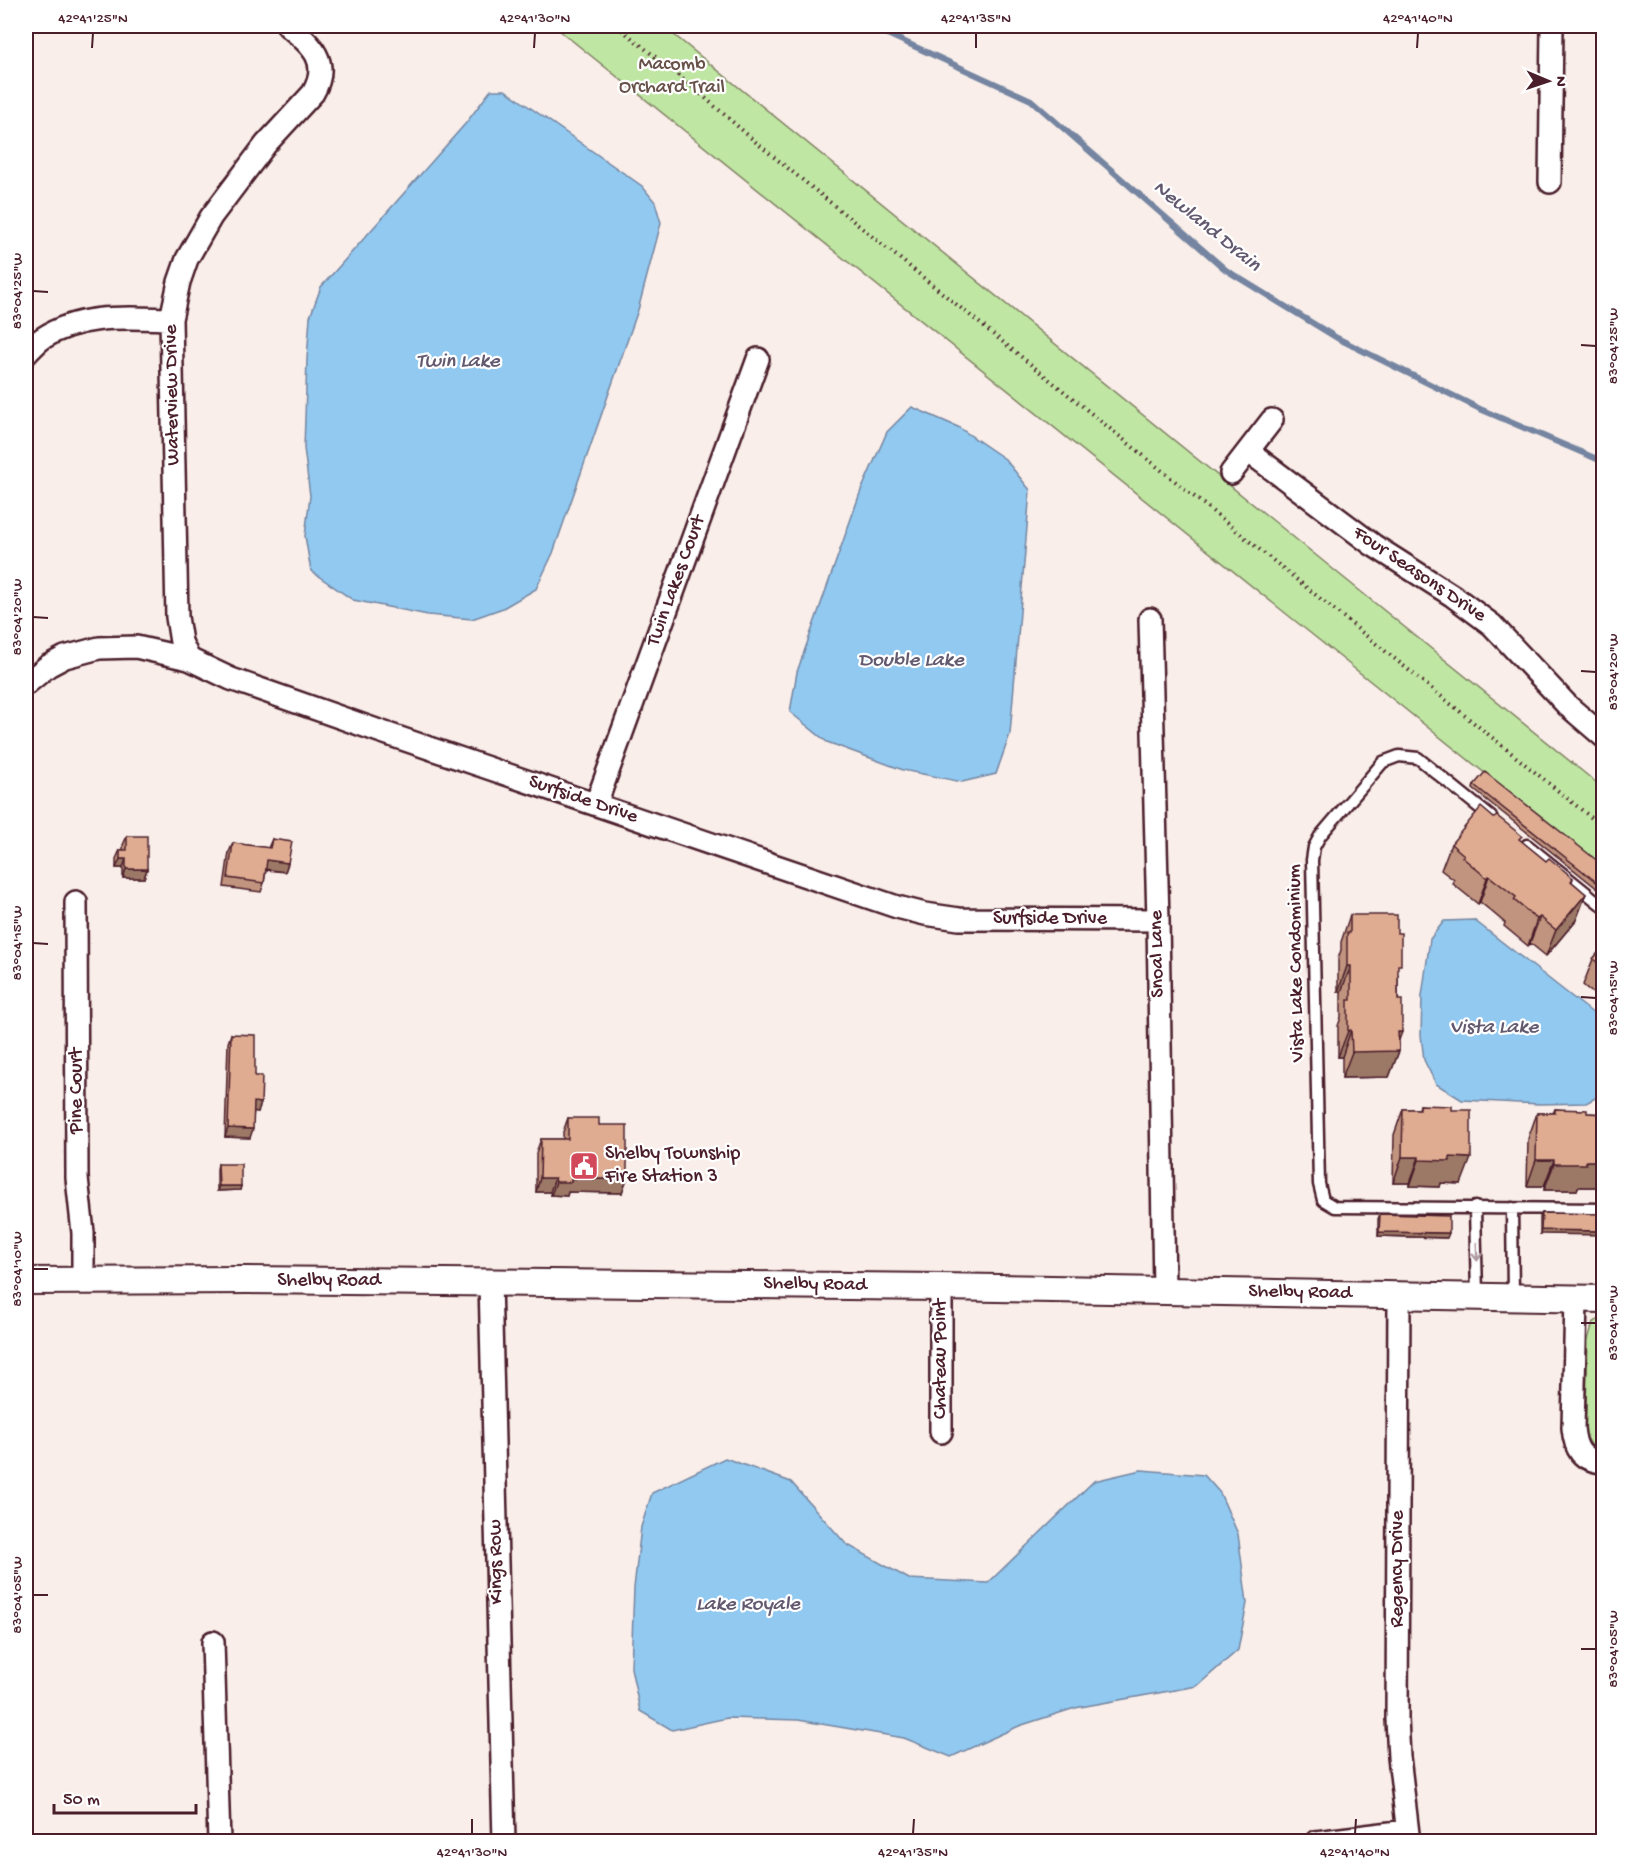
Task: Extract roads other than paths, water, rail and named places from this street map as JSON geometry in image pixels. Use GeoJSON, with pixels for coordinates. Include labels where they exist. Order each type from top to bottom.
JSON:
{"type":"FeatureCollection","features":[{"type":"Feature","properties":{"kind":"street","name":"Waterview Drive"},"geometry":{"type":"LineString","coordinates":[[189,659],[181,642],[177,617],[171,319],[179,282],[187,259],[211,217],[266,144],[318,84],[321,69],[313,50],[306,40],[288,26]]}},
{"type":"Feature","properties":{"kind":"street"},"geometry":{"type":"LineString","coordinates":[[1550,182],[1552,26]]}},
{"type":"Feature","properties":{"kind":"street"},"geometry":{"type":"LineString","coordinates":[[26,354],[42,339],[64,327],[98,318],[171,319]]}},
{"type":"Feature","properties":{"kind":"street","name":"Twin Lakes Court"},"geometry":{"type":"LineString","coordinates":[[597,804],[758,359]]}},
{"type":"Feature","properties":{"kind":"street"},"geometry":{"type":"LineString","coordinates":[[1231,473],[1272,420]]}},
{"type":"Feature","properties":{"kind":"street","name":"Four Seasons Drive"},"geometry":{"type":"LineString","coordinates":[[1248,451],[1372,545],[1453,596],[1492,625],[1568,706],[1604,737]]}},
{"type":"Feature","properties":{"kind":"street","name":"Snoal Lane"},"geometry":{"type":"LineString","coordinates":[[1150,619],[1164,1290]]}},
{"type":"Feature","properties":{"kind":"street","name":"Surfside Drive"},"geometry":{"type":"LineString","coordinates":[[26,684],[48,666],[65,657],[99,648],[136,647],[189,659],[207,669],[379,731],[860,895],[925,914],[959,919],[1158,920]]}},
{"type":"Feature","properties":{"kind":"street","name":"Pine Court"},"geometry":{"type":"LineString","coordinates":[[76,902],[77,1178],[83,1233],[83,1280]]}},
{"type":"Feature","properties":{"kind":"street","name":"Shelby Road"},"geometry":{"type":"LineString","coordinates":[[26,1281],[490,1282],[941,1287],[1604,1299]]}},
{"type":"Feature","properties":{"kind":"street","name":"Kings Row"},"geometry":{"type":"LineString","coordinates":[[490,1282],[504,1842]]}},
{"type":"Feature","properties":{"kind":"street","name":"Chateau Point"},"geometry":{"type":"LineString","coordinates":[[941,1287],[941,1432]]}},
{"type":"Feature","properties":{"kind":"street","name":"Regency Drive"},"geometry":{"type":"LineString","coordinates":[[1400,1296],[1397,1719],[1408,1836]]}},
{"type":"Feature","properties":{"kind":"street"},"geometry":{"type":"LineString","coordinates":[[1575,1299],[1574,1439],[1587,1459],[1604,1462]]}},
{"type":"Feature","properties":{"kind":"street"},"geometry":{"type":"LineString","coordinates":[[213,1642],[219,1842]]}},
{"type":"Feature","properties":{"kind":"street"},"geometry":{"type":"LineString","coordinates":[[1316,1842],[1408,1836]]}},
{"type":"Feature","properties":{"kind":"lane","name":"Vista Lake Condominium"},"geometry":{"type":"LineString","coordinates":[[1501,825],[1418,758],[1399,756],[1383,762],[1320,836],[1314,848],[1312,860],[1319,1184],[1323,1200],[1335,1207],[1604,1209]]}},
{"type":"Feature","properties":{"kind":"lane"},"geometry":{"type":"LineString","coordinates":[[1520,840],[1604,907]]}},
{"type":"Feature","properties":{"kind":"lane"},"geometry":{"type":"LineString","coordinates":[[1475,1207],[1477,1296]]}},
{"type":"Feature","properties":{"kind":"lane"},"geometry":{"type":"LineString","coordinates":[[1512,1208],[1513,1297]]}},
{"type":"Feature","properties":{"kind":"water","name":"Twin Lake"},"geometry":{"type":"Polygon","coordinates":[[[491,90],[505,90],[642,186],[655,202],[661,223],[638,310],[553,553],[536,589],[503,608],[472,619],[428,615],[353,600],[311,571],[305,536],[310,496],[304,448],[307,359],[310,317],[321,287],[466,123],[491,90]]]}},
{"type":"Feature","properties":{"kind":"water","name":"Double Lake"},"geometry":{"type":"Polygon","coordinates":[[[912,407],[958,427],[1005,459],[1030,490],[1010,734],[996,774],[962,782],[903,770],[827,742],[790,712],[797,672],[860,493],[887,432],[912,407]]]}},
{"type":"Feature","properties":{"kind":"water","name":"Vista Lake"},"geometry":{"type":"Polygon","coordinates":[[[1474,920],[1603,1021],[1603,1094],[1586,1103],[1539,1104],[1462,1100],[1436,1084],[1424,1060],[1421,1035],[1422,996],[1430,939],[1444,921],[1474,920]]]}},
{"type":"Feature","properties":{"kind":"water","name":"Lake Royale"},"geometry":{"type":"Polygon","coordinates":[[[725,1458],[791,1482],[846,1544],[909,1579],[988,1583],[1094,1481],[1141,1470],[1204,1475],[1220,1493],[1238,1534],[1247,1603],[1238,1650],[1197,1686],[1075,1708],[1019,1726],[951,1757],[904,1738],[798,1720],[727,1718],[672,1730],[640,1711],[631,1668],[634,1588],[641,1527],[652,1493],[725,1458]]]}},
{"type":"Feature","properties":{"kind":"waterway","name":"Newland Drain"},"geometry":{"type":"LineString","coordinates":[[870,26],[1031,100],[1226,270],[1337,338],[1480,409],[1604,462]]}},
{"type":"Feature","properties":{"kind":"place","name":"Shelby Township Fire Station 3"},"geometry":{"type":"Point","coordinates":[584,1166]}},
{"type":"Feature","properties":{"kind":"park label","name":"Macomb Orchard Trail"},"geometry":{"type":"Point","coordinates":[672,76]}}]}
